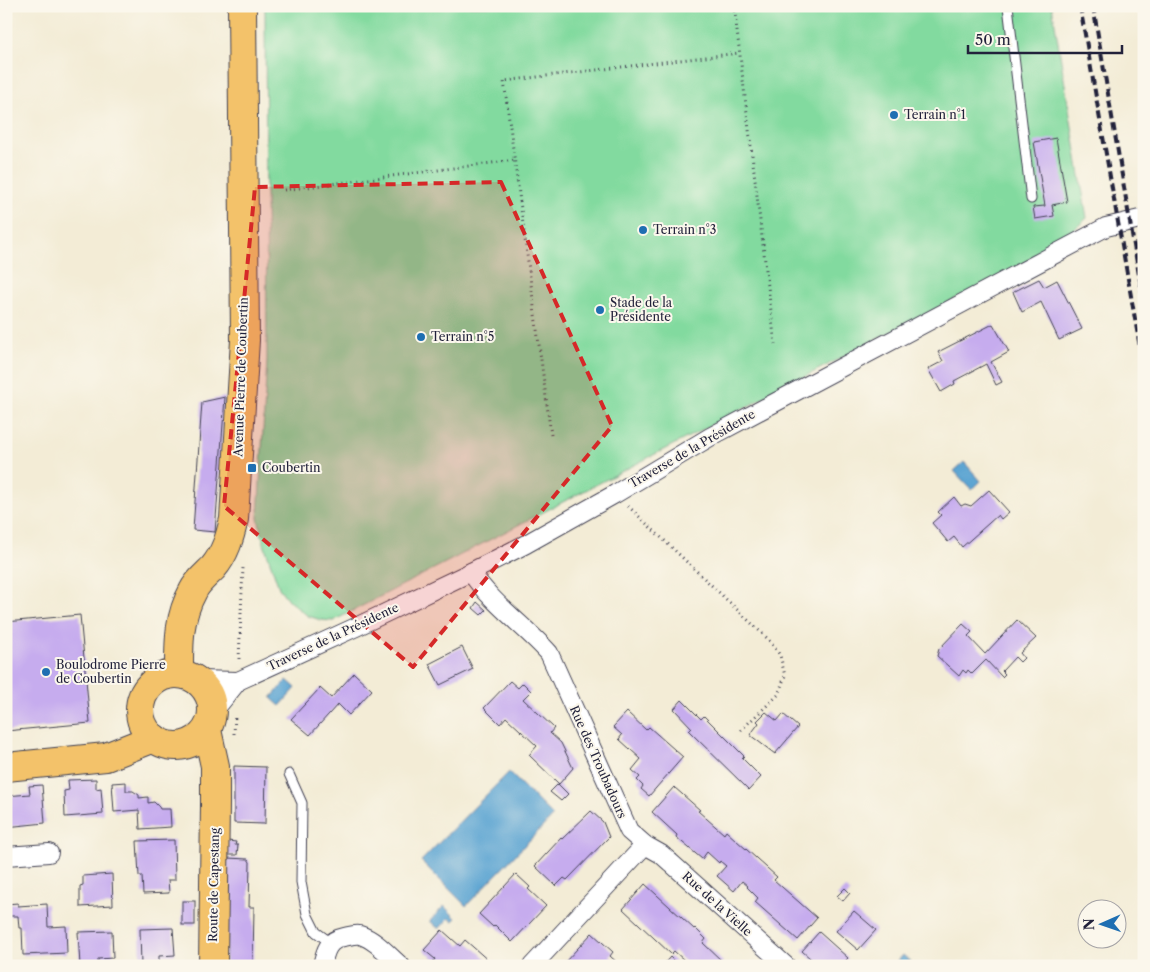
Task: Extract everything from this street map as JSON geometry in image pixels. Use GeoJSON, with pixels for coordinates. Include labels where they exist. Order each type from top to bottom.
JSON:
{"type":"FeatureCollection","features":[{"type":"Feature","properties":{"kind":"main road","name":"Avenue Pierre de Coubertin"},"geometry":{"type":"LineString","coordinates":[[188,677],[179,644],[183,613],[194,589],[215,566],[228,544],[234,519],[245,340],[242,6]]}},
{"type":"Feature","properties":{"kind":"main road"},"geometry":{"type":"LineString","coordinates":[[172,673],[188,677],[206,689],[212,700],[210,721],[201,737],[192,743],[183,746],[163,742],[148,733],[141,719],[140,704],[151,683],[157,678],[172,673]]}},
{"type":"Feature","properties":{"kind":"main road","name":"Route de Capestang"},"geometry":{"type":"LineString","coordinates":[[210,721],[215,766],[213,966]]}},
{"type":"Feature","properties":{"kind":"main road"},"geometry":{"type":"LineString","coordinates":[[6,767],[106,757],[163,742]]}},
{"type":"Feature","properties":{"kind":"main road","name":"Route de Capestang"},"geometry":{"type":"LineString","coordinates":[[163,742],[201,770],[215,804]]}},
{"type":"Feature","properties":{"kind":"street","name":"Traverse de la Présidente"},"geometry":{"type":"LineString","coordinates":[[188,677],[238,681],[471,572],[526,544],[710,437],[1106,227],[1144,218]]}},
{"type":"Feature","properties":{"kind":"street","name":"Rue des Troubadours"},"geometry":{"type":"LineString","coordinates":[[471,572],[482,588],[549,653],[629,831],[645,845]]}},
{"type":"Feature","properties":{"kind":"street","name":"Traverse de la Présidente"},"geometry":{"type":"LineString","coordinates":[[210,721],[238,681]]}},
{"type":"Feature","properties":{"kind":"street"},"geometry":{"type":"LineString","coordinates":[[532,966],[645,845]]}},
{"type":"Feature","properties":{"kind":"street","name":"Rue de la Vielle"},"geometry":{"type":"LineString","coordinates":[[645,845],[661,854],[786,966]]}},
{"type":"Feature","properties":{"kind":"street"},"geometry":{"type":"LineString","coordinates":[[6,856],[49,853]]}},
{"type":"Feature","properties":{"kind":"street"},"geometry":{"type":"LineString","coordinates":[[322,966],[327,949],[331,943],[337,938],[358,934],[377,944],[401,966]]}},
{"type":"Feature","properties":{"kind":"lane"},"geometry":{"type":"LineString","coordinates":[[1008,6],[1031,199]]}},
{"type":"Feature","properties":{"kind":"lane"},"geometry":{"type":"LineString","coordinates":[[289,774],[302,803],[301,882],[307,914],[316,932],[331,943]]}},
{"type":"Feature","properties":{"kind":"path"},"geometry":{"type":"LineString","coordinates":[[734,6],[775,344]]}},
{"type":"Feature","properties":{"kind":"path"},"geometry":{"type":"LineString","coordinates":[[551,435],[504,81],[739,53]]}},
{"type":"Feature","properties":{"kind":"path"},"geometry":{"type":"LineString","coordinates":[[284,190],[515,160]]}},
{"type":"Feature","properties":{"kind":"path"},"geometry":{"type":"LineString","coordinates":[[614,494],[768,639],[780,655],[785,676],[778,695],[741,730]]}},
{"type":"Feature","properties":{"kind":"path"},"geometry":{"type":"LineString","coordinates":[[233,740],[238,681],[243,561]]}},
{"type":"Feature","properties":{"kind":"highlighted area"},"geometry":{"type":"Polygon","coordinates":[[[501,182],[612,426],[413,667],[224,506],[255,187],[501,182]]]}},
{"type":"Feature","properties":{"kind":"green space","name":"Stade de la Présidente"},"geometry":{"type":"Polygon","coordinates":[[[265,6],[1052,6],[1087,218],[1059,243],[1030,260],[333,621],[321,620],[308,616],[289,601],[279,588],[264,544],[258,518],[267,360],[265,6]]]}},
{"type":"Feature","properties":{"kind":"water"},"geometry":{"type":"Polygon","coordinates":[[[964,462],[981,481],[972,490],[954,471],[964,462]]]}},
{"type":"Feature","properties":{"kind":"water"},"geometry":{"type":"Polygon","coordinates":[[[287,680],[296,688],[280,706],[271,698],[287,680]]]}},
{"type":"Feature","properties":{"kind":"water"},"geometry":{"type":"Polygon","coordinates":[[[509,772],[553,816],[466,906],[421,861],[509,772]]]}},
{"type":"Feature","properties":{"kind":"water"},"geometry":{"type":"Polygon","coordinates":[[[444,906],[456,918],[453,921],[449,918],[439,929],[430,921],[444,906]]]}},
{"type":"Feature","properties":{"kind":"water"},"geometry":{"type":"Polygon","coordinates":[[[903,955],[915,966],[897,966],[895,964],[903,955]]]}},
{"type":"Feature","properties":{"kind":"building"},"geometry":{"type":"Polygon","coordinates":[[[1056,138],[1067,202],[1052,205],[1054,216],[1035,219],[1033,207],[1045,206],[1034,142],[1056,138]]]}},
{"type":"Feature","properties":{"kind":"building"},"geometry":{"type":"Polygon","coordinates":[[[1039,279],[1044,287],[1057,280],[1082,329],[1059,340],[1041,302],[1022,312],[1013,292],[1039,279]]]}},
{"type":"Feature","properties":{"kind":"building"},"geometry":{"type":"Polygon","coordinates":[[[993,324],[1009,352],[991,362],[1002,382],[996,385],[986,364],[954,381],[955,384],[941,392],[928,369],[943,361],[938,352],[993,324]]]}},
{"type":"Feature","properties":{"kind":"building"},"geometry":{"type":"Polygon","coordinates":[[[225,397],[215,532],[193,530],[202,402],[225,397]]]}},
{"type":"Feature","properties":{"kind":"building"},"geometry":{"type":"Polygon","coordinates":[[[989,490],[1009,512],[1001,519],[998,515],[962,547],[954,537],[948,542],[932,523],[941,515],[938,512],[954,497],[961,506],[965,504],[971,506],[989,490]]]}},
{"type":"Feature","properties":{"kind":"building"},"geometry":{"type":"Polygon","coordinates":[[[477,602],[486,610],[481,615],[473,608],[477,602]]]}},
{"type":"Feature","properties":{"kind":"building","name":"Boulodrome Pierre de Coubertin"},"geometry":{"type":"Polygon","coordinates":[[[80,615],[90,723],[6,731],[6,622],[80,615]]]}},
{"type":"Feature","properties":{"kind":"building"},"geometry":{"type":"Polygon","coordinates":[[[1017,620],[1036,638],[1020,653],[1024,658],[1020,662],[1015,657],[1002,671],[1005,674],[1002,677],[986,660],[972,674],[968,670],[966,673],[963,670],[959,676],[937,656],[939,649],[963,624],[972,632],[968,636],[985,654],[1017,620]]]}},
{"type":"Feature","properties":{"kind":"building"},"geometry":{"type":"Polygon","coordinates":[[[462,647],[473,669],[440,685],[429,664],[462,647]]]}},
{"type":"Feature","properties":{"kind":"building"},"geometry":{"type":"Polygon","coordinates":[[[354,673],[372,690],[349,715],[338,704],[310,735],[291,719],[320,688],[331,698],[354,673]]]}},
{"type":"Feature","properties":{"kind":"building"},"geometry":{"type":"Polygon","coordinates":[[[510,681],[518,688],[523,683],[531,691],[523,699],[554,728],[550,733],[561,743],[573,768],[559,784],[529,755],[537,746],[506,717],[500,724],[484,708],[510,681]]]}},
{"type":"Feature","properties":{"kind":"building"},"geometry":{"type":"Polygon","coordinates":[[[682,700],[701,719],[704,716],[744,756],[742,758],[761,777],[749,790],[689,731],[692,728],[674,709],[682,700]]]}},
{"type":"Feature","properties":{"kind":"building"},"geometry":{"type":"Polygon","coordinates":[[[627,712],[646,730],[649,727],[683,757],[649,796],[641,789],[643,786],[637,780],[640,777],[632,770],[641,759],[619,739],[622,735],[613,727],[627,712]]]}},
{"type":"Feature","properties":{"kind":"building"},"geometry":{"type":"Polygon","coordinates":[[[766,712],[777,721],[783,714],[798,727],[775,754],[750,735],[759,723],[757,721],[766,712]]]}},
{"type":"Feature","properties":{"kind":"building"},"geometry":{"type":"Polygon","coordinates":[[[234,766],[266,767],[265,824],[234,823],[234,766]]]}},
{"type":"Feature","properties":{"kind":"building"},"geometry":{"type":"Polygon","coordinates":[[[96,779],[96,789],[101,788],[103,814],[65,817],[64,791],[69,790],[68,780],[96,779]]]}},
{"type":"Feature","properties":{"kind":"building"},"geometry":{"type":"Polygon","coordinates":[[[126,782],[126,791],[133,791],[139,795],[139,798],[148,797],[148,803],[154,802],[160,809],[170,809],[171,827],[140,829],[139,810],[114,812],[112,783],[126,782]]]}},
{"type":"Feature","properties":{"kind":"building"},"geometry":{"type":"Polygon","coordinates":[[[558,784],[568,794],[561,801],[550,792],[558,784]]]}},
{"type":"Feature","properties":{"kind":"building"},"geometry":{"type":"Polygon","coordinates":[[[42,785],[45,823],[6,827],[6,796],[30,794],[29,786],[42,785]]]}},
{"type":"Feature","properties":{"kind":"building"},"geometry":{"type":"Polygon","coordinates":[[[674,787],[724,834],[726,831],[777,877],[774,880],[817,918],[798,940],[755,902],[758,898],[742,881],[734,891],[717,876],[726,866],[720,861],[719,863],[707,852],[702,859],[676,837],[677,835],[652,812],[674,787]]]}},
{"type":"Feature","properties":{"kind":"building"},"geometry":{"type":"Polygon","coordinates":[[[591,811],[603,822],[609,837],[567,880],[564,878],[556,886],[535,866],[561,838],[591,811]]]}},
{"type":"Feature","properties":{"kind":"building"},"geometry":{"type":"Polygon","coordinates":[[[174,840],[175,880],[168,880],[169,893],[143,894],[142,876],[139,876],[137,841],[174,840]]]}},
{"type":"Feature","properties":{"kind":"building"},"geometry":{"type":"Polygon","coordinates":[[[228,841],[236,842],[235,845],[238,845],[237,855],[227,855],[228,841]]]}},
{"type":"Feature","properties":{"kind":"building"},"geometry":{"type":"Polygon","coordinates":[[[227,858],[248,859],[250,862],[249,907],[254,907],[253,962],[237,962],[237,966],[225,966],[227,858]]]}},
{"type":"Feature","properties":{"kind":"building"},"geometry":{"type":"Polygon","coordinates":[[[112,874],[113,905],[80,907],[80,886],[83,885],[83,876],[112,874]]]}},
{"type":"Feature","properties":{"kind":"building"},"geometry":{"type":"Polygon","coordinates":[[[516,874],[530,887],[528,889],[546,906],[512,942],[495,925],[493,927],[479,914],[516,874]]]}},
{"type":"Feature","properties":{"kind":"building"},"geometry":{"type":"Polygon","coordinates":[[[645,884],[706,939],[703,943],[723,962],[719,966],[681,966],[685,961],[674,951],[671,954],[623,909],[645,884]]]}},
{"type":"Feature","properties":{"kind":"building"},"geometry":{"type":"Polygon","coordinates":[[[845,888],[850,893],[843,901],[837,896],[845,888]]]}},
{"type":"Feature","properties":{"kind":"building"},"geometry":{"type":"Polygon","coordinates":[[[182,901],[195,901],[195,925],[182,925],[182,901]]]}},
{"type":"Feature","properties":{"kind":"building"},"geometry":{"type":"Polygon","coordinates":[[[18,903],[18,906],[47,904],[48,927],[66,926],[67,953],[23,955],[22,928],[19,928],[18,916],[6,914],[6,904],[18,903]]]}},
{"type":"Feature","properties":{"kind":"building"},"geometry":{"type":"Polygon","coordinates":[[[854,911],[876,930],[858,950],[836,931],[854,911]]]}},
{"type":"Feature","properties":{"kind":"building"},"geometry":{"type":"Polygon","coordinates":[[[173,928],[175,955],[159,956],[159,966],[141,966],[140,929],[173,928]]]}},
{"type":"Feature","properties":{"kind":"building"},"geometry":{"type":"Polygon","coordinates":[[[442,930],[460,946],[465,940],[490,962],[487,966],[446,966],[444,964],[443,966],[437,966],[433,962],[435,959],[424,950],[442,930]]]}},
{"type":"Feature","properties":{"kind":"building"},"geometry":{"type":"Polygon","coordinates":[[[112,931],[113,958],[98,959],[98,966],[80,966],[78,932],[112,931]]]}},
{"type":"Feature","properties":{"kind":"building"},"geometry":{"type":"Polygon","coordinates":[[[819,932],[848,958],[841,966],[819,966],[802,951],[819,932]]]}},
{"type":"Feature","properties":{"kind":"building"},"geometry":{"type":"Polygon","coordinates":[[[592,933],[613,952],[610,956],[621,966],[567,966],[564,963],[592,933]]]}},
{"type":"Feature","properties":{"kind":"building"},"geometry":{"type":"Polygon","coordinates":[[[670,957],[677,964],[675,966],[662,966],[670,957]]]}},
{"type":"Feature","properties":{"kind":"railway"},"geometry":{"type":"LineString","coordinates":[[1080,6],[1144,370]]}},
{"type":"Feature","properties":{"kind":"railway"},"geometry":{"type":"LineString","coordinates":[[1093,6],[1144,304]]}},
{"type":"Feature","properties":{"kind":"place","name":"Terrain n°1"},"geometry":{"type":"Point","coordinates":[894,115]}},
{"type":"Feature","properties":{"kind":"place","name":"Terrain n°3"},"geometry":{"type":"Point","coordinates":[643,230]}},
{"type":"Feature","properties":{"kind":"place","name":"Stade de la Présidente"},"geometry":{"type":"Point","coordinates":[600,310]}},
{"type":"Feature","properties":{"kind":"place","name":"Terrain n°5"},"geometry":{"type":"Point","coordinates":[421,337]}},
{"type":"Feature","properties":{"kind":"place","name":"Coubertin"},"geometry":{"type":"Point","coordinates":[252,468]}},
{"type":"Feature","properties":{"kind":"place","name":"Boulodrome Pierre de Coubertin"},"geometry":{"type":"Point","coordinates":[46,672]}}]}
